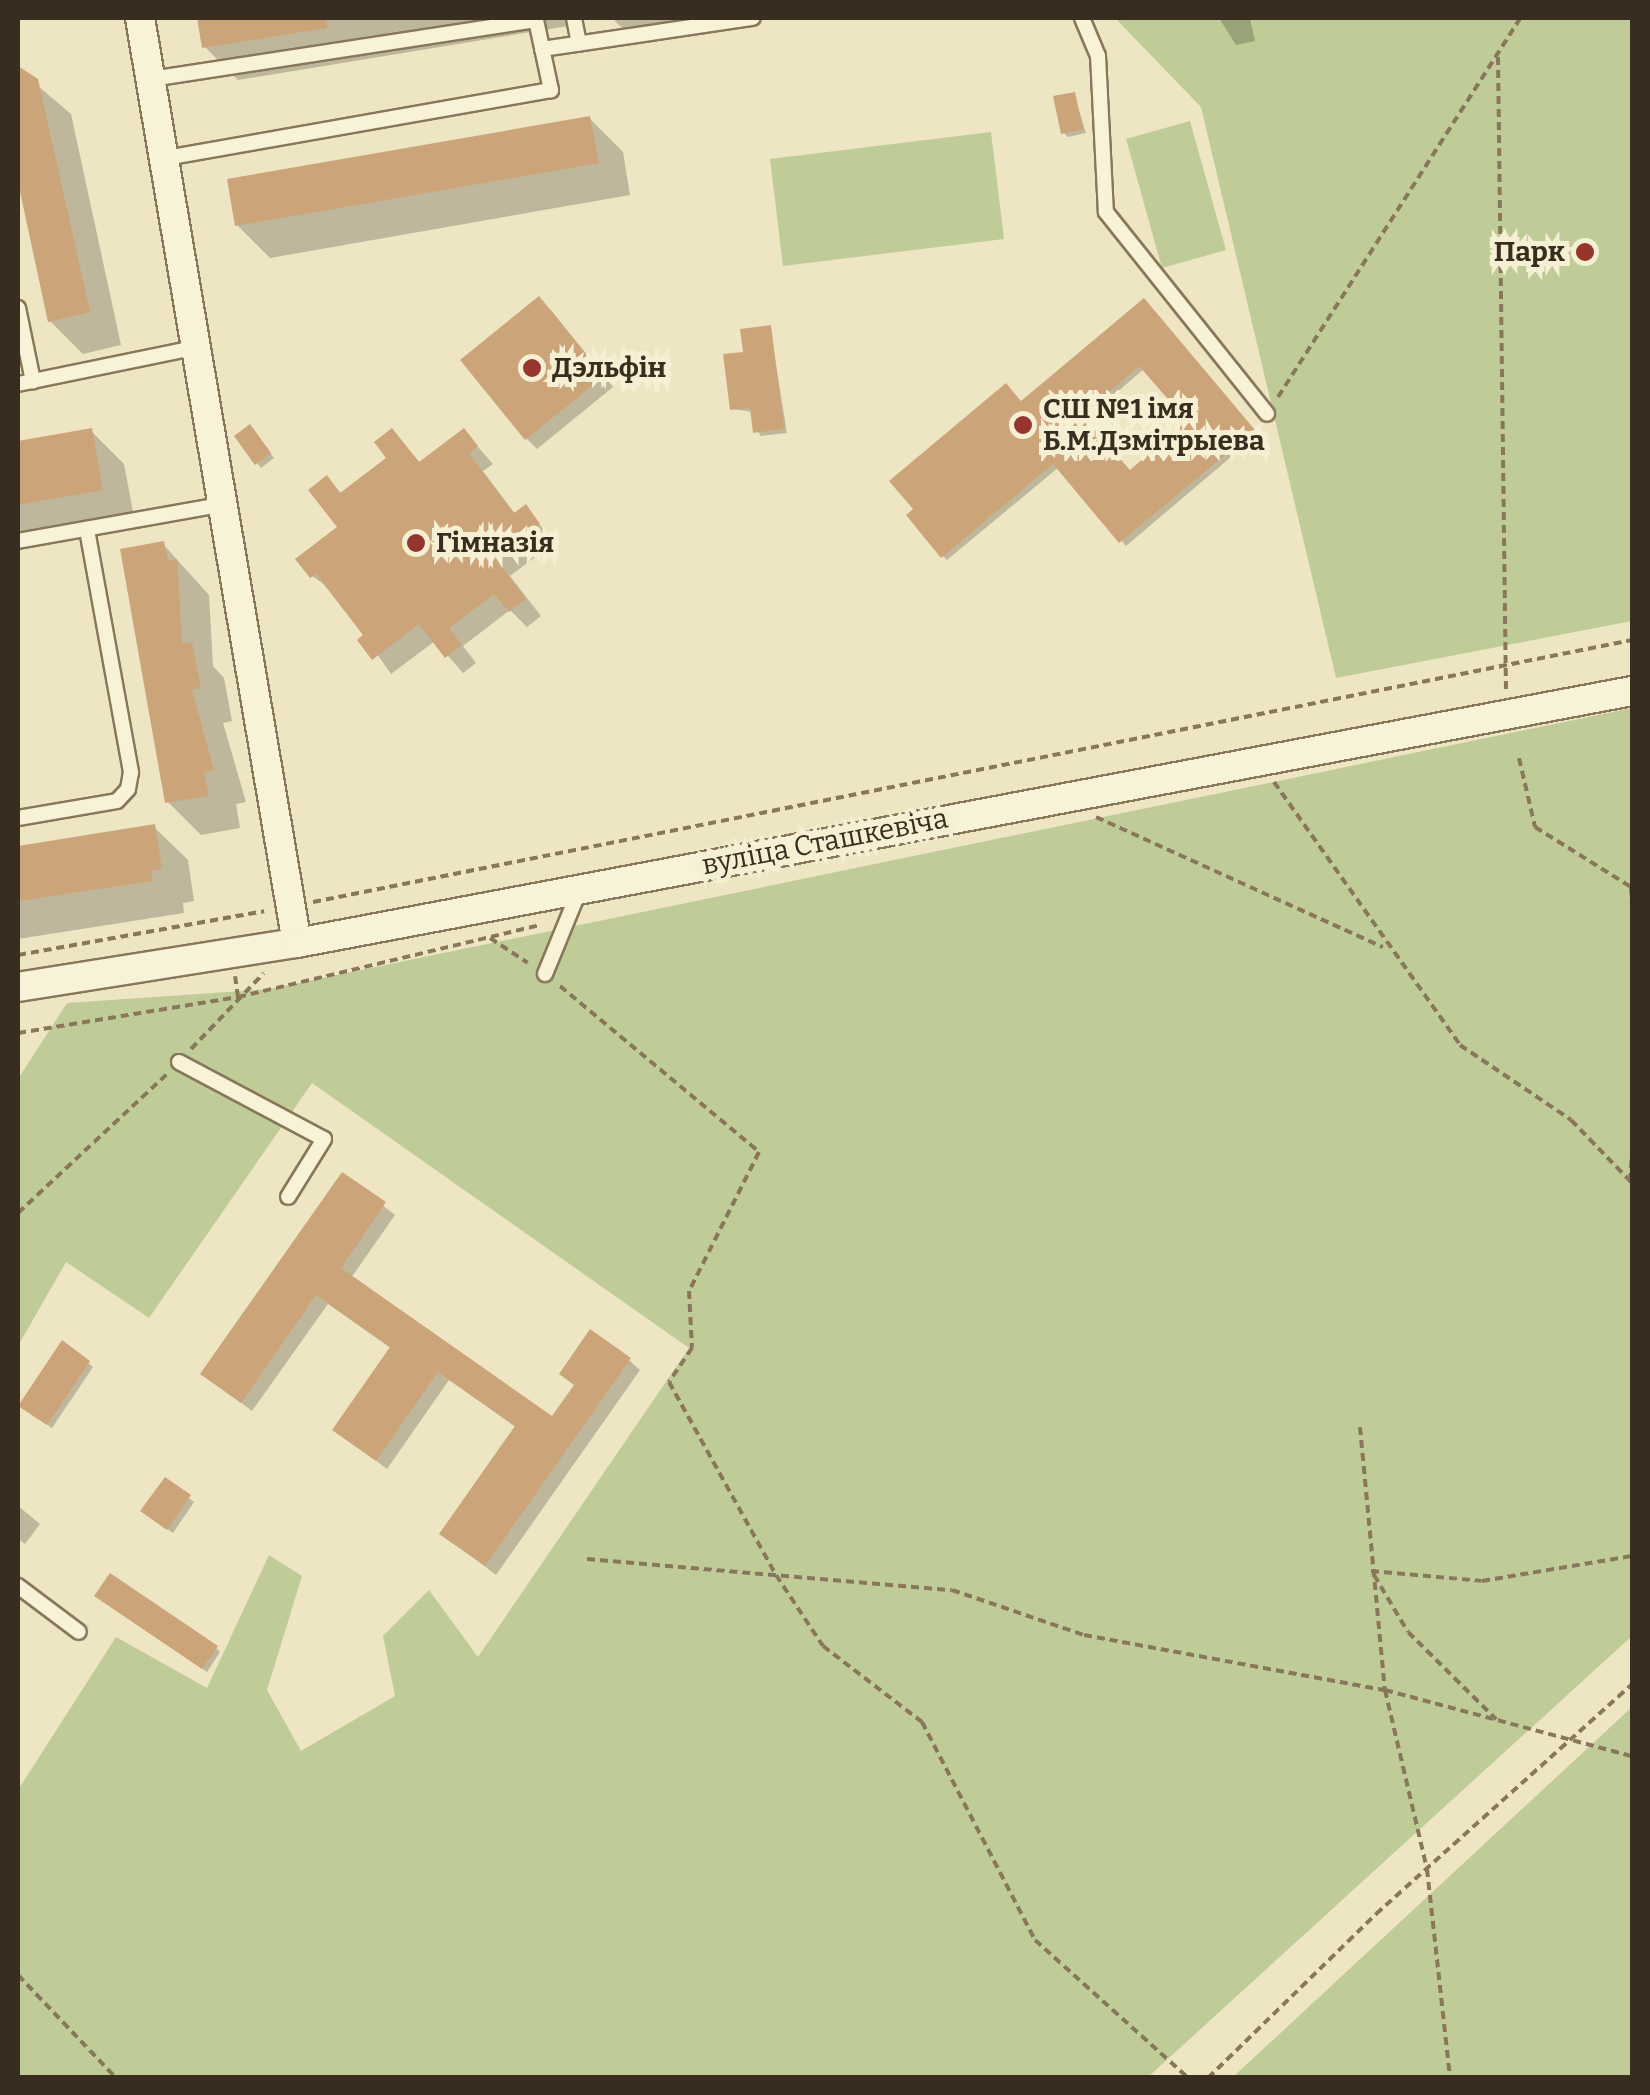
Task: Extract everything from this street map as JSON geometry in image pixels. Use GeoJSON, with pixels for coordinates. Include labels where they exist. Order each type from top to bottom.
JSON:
{"type":"FeatureCollection","features":[{"type":"Feature","properties":{"kind":"street"},"geometry":{"type":"LineString","coordinates":[[140,18],[298,943]]}},
{"type":"Feature","properties":{"kind":"street","name":"вуліца Сташкевіча"},"geometry":{"type":"LineString","coordinates":[[18,987],[298,943],[1632,691]]}},
{"type":"Feature","properties":{"kind":"lane"},"geometry":{"type":"LineString","coordinates":[[574,18],[579,44]]}},
{"type":"Feature","properties":{"kind":"lane"},"geometry":{"type":"LineString","coordinates":[[542,49],[754,18]]}},
{"type":"Feature","properties":{"kind":"lane"},"geometry":{"type":"LineString","coordinates":[[1082,18],[1098,56],[1106,212],[1267,414]]}},
{"type":"Feature","properties":{"kind":"lane"},"geometry":{"type":"LineString","coordinates":[[151,78],[536,20],[551,90],[165,158]]}},
{"type":"Feature","properties":{"kind":"lane"},"geometry":{"type":"LineString","coordinates":[[18,308],[25,382],[198,347]]}},
{"type":"Feature","properties":{"kind":"lane"},"geometry":{"type":"LineString","coordinates":[[18,541],[226,504]]}},
{"type":"Feature","properties":{"kind":"lane"},"geometry":{"type":"LineString","coordinates":[[18,818],[117,800],[128,789],[131,772],[87,529]]}},
{"type":"Feature","properties":{"kind":"lane"},"geometry":{"type":"LineString","coordinates":[[544,974],[580,888]]}},
{"type":"Feature","properties":{"kind":"lane"},"geometry":{"type":"LineString","coordinates":[[179,1062],[324,1139],[288,1196]]}},
{"type":"Feature","properties":{"kind":"lane"},"geometry":{"type":"LineString","coordinates":[[18,1586],[79,1632]]}},
{"type":"Feature","properties":{"kind":"path"},"geometry":{"type":"LineString","coordinates":[[1267,414],[1520,18]]}},
{"type":"Feature","properties":{"kind":"path"},"geometry":{"type":"LineString","coordinates":[[1498,57],[1506,714]]}},
{"type":"Feature","properties":{"kind":"path"},"geometry":{"type":"LineString","coordinates":[[18,954],[291,906],[1632,640]]}},
{"type":"Feature","properties":{"kind":"path"},"geometry":{"type":"LineString","coordinates":[[1519,758],[1535,827],[1632,886],[1632,905]]}},
{"type":"Feature","properties":{"kind":"path"},"geometry":{"type":"LineString","coordinates":[[1268,773],[1388,949],[1460,1045],[1571,1120],[1631,1182]]}},
{"type":"Feature","properties":{"kind":"path"},"geometry":{"type":"LineString","coordinates":[[1083,812],[1388,949]]}},
{"type":"Feature","properties":{"kind":"path"},"geometry":{"type":"LineString","coordinates":[[224,918],[238,996]]}},
{"type":"Feature","properties":{"kind":"path"},"geometry":{"type":"LineString","coordinates":[[18,1033],[238,996],[568,919]]}},
{"type":"Feature","properties":{"kind":"path"},"geometry":{"type":"LineString","coordinates":[[487,936],[632,1040],[759,1152],[689,1291],[692,1348],[669,1382],[776,1576],[823,1646],[922,1722],[1035,1940],[1188,2078]]}},
{"type":"Feature","properties":{"kind":"path"},"geometry":{"type":"LineString","coordinates":[[18,1213],[179,1062],[238,996]]}},
{"type":"Feature","properties":{"kind":"path"},"geometry":{"type":"LineString","coordinates":[[1631,1182],[1632,1149]]}},
{"type":"Feature","properties":{"kind":"path"},"geometry":{"type":"LineString","coordinates":[[1360,1428],[1384,1690],[1427,1868],[1450,2078]]}},
{"type":"Feature","properties":{"kind":"path"},"geometry":{"type":"LineString","coordinates":[[1371,1570],[1482,1581],[1632,1556]]}},
{"type":"Feature","properties":{"kind":"path"},"geometry":{"type":"LineString","coordinates":[[587,1559],[952,1590],[1084,1635],[1384,1690],[1632,1756]]}},
{"type":"Feature","properties":{"kind":"path"},"geometry":{"type":"LineString","coordinates":[[1371,1570],[1408,1632],[1506,1728]]}},
{"type":"Feature","properties":{"kind":"path"},"geometry":{"type":"LineString","coordinates":[[1208,2078],[1427,1868],[1632,1684]]}},
{"type":"Feature","properties":{"kind":"path"},"geometry":{"type":"LineString","coordinates":[[18,1974],[116,2078]]}},
{"type":"Feature","properties":{"kind":"green space"},"geometry":{"type":"Polygon","coordinates":[[[1115,18],[1632,18],[1632,621],[1336,678],[1201,107],[1115,18]]]}},
{"type":"Feature","properties":{"kind":"green space"},"geometry":{"type":"Polygon","coordinates":[[[1190,121],[1226,250],[1162,268],[1126,139],[1190,121]]]}},
{"type":"Feature","properties":{"kind":"green space"},"geometry":{"type":"Polygon","coordinates":[[[991,132],[1004,239],[783,266],[770,159],[991,132]]]}},
{"type":"Feature","properties":{"kind":"green space"},"geometry":{"type":"Polygon","coordinates":[[[1632,708],[1632,1636],[1148,2077],[18,2077],[18,1790],[116,1637],[207,1688],[269,1555],[302,1576],[267,1690],[301,1751],[395,1696],[383,1636],[429,1590],[478,1657],[689,1348],[312,1083],[149,1318],[66,1262],[18,1346],[18,1079],[67,1003],[269,989],[1632,708]]]}},
{"type":"Feature","properties":{"kind":"green space"},"geometry":{"type":"Polygon","coordinates":[[[1632,1707],[1632,2077],[1233,2077],[1632,1707]]]}},
{"type":"Feature","properties":{"kind":"building"},"geometry":{"type":"Polygon","coordinates":[[[197,18],[327,18],[327,28],[202,48],[197,18]]]}},
{"type":"Feature","properties":{"kind":"building"},"geometry":{"type":"Polygon","coordinates":[[[18,66],[38,79],[90,312],[48,322],[18,182],[18,66]]]}},
{"type":"Feature","properties":{"kind":"building"},"geometry":{"type":"Polygon","coordinates":[[[1075,92],[1083,129],[1061,134],[1053,96],[1075,92]]]}},
{"type":"Feature","properties":{"kind":"building"},"geometry":{"type":"Polygon","coordinates":[[[590,116],[599,163],[235,226],[227,179],[590,116]]]}},
{"type":"Feature","properties":{"kind":"building","name":"Дэльфін"},"geometry":{"type":"Polygon","coordinates":[[[539,296],[604,376],[525,440],[460,360],[539,296]]]}},
{"type":"Feature","properties":{"kind":"building","name":"СШ №1 імя Б.М.Дзмітрыева"},"geometry":{"type":"Polygon","coordinates":[[[1144,298],[1255,430],[1119,543],[1053,464],[941,558],[906,515],[913,509],[889,481],[1006,383],[1021,401],[1144,298]],[[1139,366],[1082,415],[1130,470],[1187,421],[1139,366]]]}},
{"type":"Feature","properties":{"kind":"building"},"geometry":{"type":"Polygon","coordinates":[[[771,325],[784,429],[753,433],[750,408],[730,410],[723,354],[743,352],[740,329],[771,325]]]}},
{"type":"Feature","properties":{"kind":"building"},"geometry":{"type":"Polygon","coordinates":[[[250,424],[271,453],[255,465],[234,436],[250,424]]]}},
{"type":"Feature","properties":{"kind":"building"},"geometry":{"type":"Polygon","coordinates":[[[92,428],[103,490],[18,505],[18,441],[92,428]]]}},
{"type":"Feature","properties":{"kind":"building","name":"Гімназія"},"geometry":{"type":"Polygon","coordinates":[[[392,428],[419,462],[464,428],[478,446],[469,454],[514,513],[526,504],[540,524],[496,559],[526,599],[509,612],[494,594],[449,628],[462,645],[445,658],[419,624],[372,660],[357,640],[363,635],[316,574],[310,578],[295,559],[337,527],[308,490],[327,475],[340,493],[386,458],[374,442],[392,428]]]}},
{"type":"Feature","properties":{"kind":"building"},"geometry":{"type":"Polygon","coordinates":[[[164,541],[168,561],[177,559],[182,643],[192,642],[201,688],[192,690],[214,770],[204,772],[209,796],[165,803],[120,549],[164,541]]]}},
{"type":"Feature","properties":{"kind":"building"},"geometry":{"type":"Polygon","coordinates":[[[155,824],[162,869],[151,871],[153,881],[18,901],[18,846],[155,824]]]}},
{"type":"Feature","properties":{"kind":"building"},"geometry":{"type":"Polygon","coordinates":[[[342,1172],[386,1202],[341,1268],[552,1416],[574,1385],[559,1374],[590,1329],[631,1358],[485,1566],[439,1534],[515,1426],[438,1372],[376,1461],[332,1430],[390,1347],[316,1295],[241,1403],[200,1374],[342,1172]]]}},
{"type":"Feature","properties":{"kind":"building"},"geometry":{"type":"Polygon","coordinates":[[[62,1340],[90,1361],[47,1425],[18,1406],[62,1340]]]}},
{"type":"Feature","properties":{"kind":"building"},"geometry":{"type":"Polygon","coordinates":[[[165,1477],[191,1495],[167,1530],[140,1511],[165,1477]]]}},
{"type":"Feature","properties":{"kind":"building"},"geometry":{"type":"Polygon","coordinates":[[[110,1573],[218,1646],[202,1669],[94,1596],[110,1573]]]}},
{"type":"Feature","properties":{"kind":"place","name":"Парк"},"geometry":{"type":"Point","coordinates":[1585,252]}},
{"type":"Feature","properties":{"kind":"place","name":"Дэльфін"},"geometry":{"type":"Point","coordinates":[532,368]}},
{"type":"Feature","properties":{"kind":"place","name":"СШ №1 імя Б.М.Дзмітрыева"},"geometry":{"type":"Point","coordinates":[1023,425]}},
{"type":"Feature","properties":{"kind":"place","name":"Гімназія"},"geometry":{"type":"Point","coordinates":[416,543]}}]}
